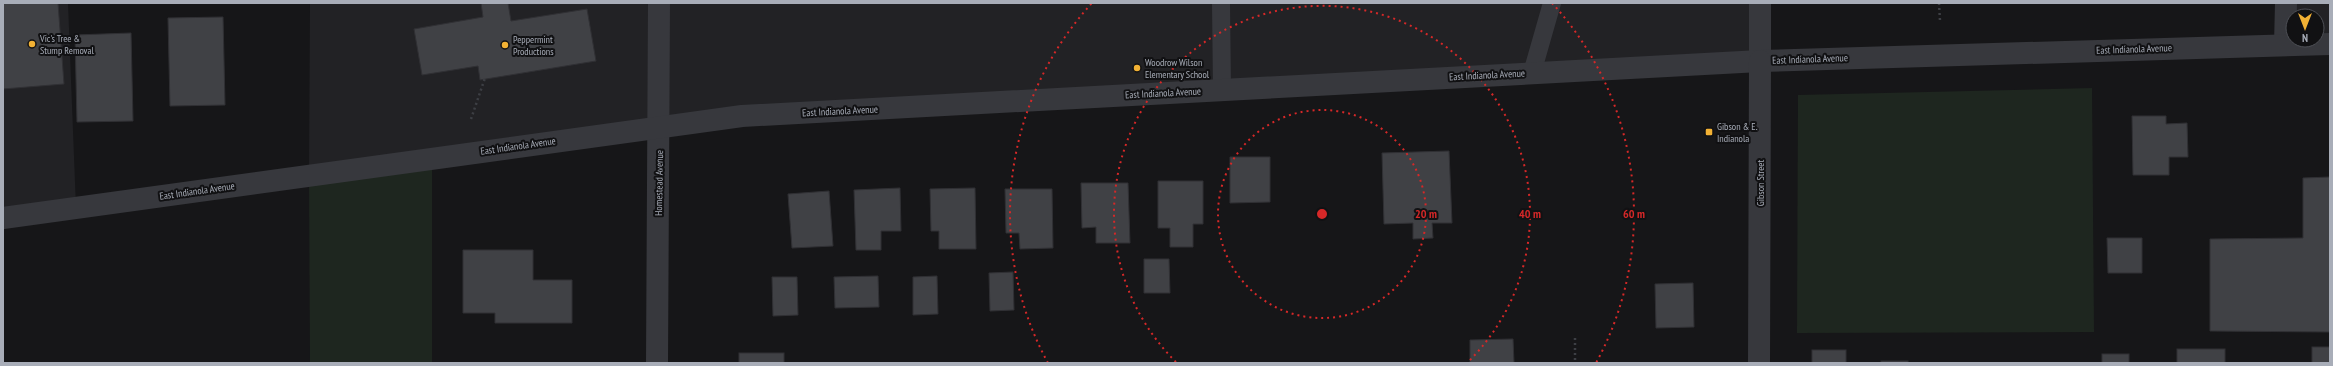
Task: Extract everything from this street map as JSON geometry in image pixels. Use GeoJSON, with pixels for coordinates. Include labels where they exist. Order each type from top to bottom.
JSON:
{"type":"FeatureCollection","features":[{"type":"Feature","properties":{"kind":"street","name":"Homestead Avenue"},"geometry":{"type":"LineString","coordinates":[[657,363],[659,3]]}},
{"type":"Feature","properties":{"kind":"street","name":"Gibson Street"},"geometry":{"type":"LineString","coordinates":[[1759,363],[1760,3]]}},
{"type":"Feature","properties":{"kind":"street","name":"East Indianola Avenue"},"geometry":{"type":"LineString","coordinates":[[3,218],[659,126],[742,116],[1760,60],[2285,45]]}},
{"type":"Feature","properties":{"kind":"lane"},"geometry":{"type":"LineString","coordinates":[[1221,3],[1222,90]]}},
{"type":"Feature","properties":{"kind":"lane"},"geometry":{"type":"LineString","coordinates":[[1532,73],[1552,3]]}},
{"type":"Feature","properties":{"kind":"path"},"geometry":{"type":"LineString","coordinates":[[1939,3],[1940,21]]}},
{"type":"Feature","properties":{"kind":"path"},"geometry":{"type":"LineString","coordinates":[[471,119],[485,78]]}},
{"type":"Feature","properties":{"kind":"path"},"geometry":{"type":"LineString","coordinates":[[1575,338],[1575,363]]}},
{"type":"Feature","properties":{"kind":"shaded area"},"geometry":{"type":"Polygon","coordinates":[[[3,3],[68,3],[76,208],[3,218],[3,3]]]}},
{"type":"Feature","properties":{"kind":"shaded area","name":"Woodrow Wilson Elementary School"},"geometry":{"type":"Polygon","coordinates":[[[310,3],[1760,3],[1760,61],[742,116],[309,175],[310,3]]]}},
{"type":"Feature","properties":{"kind":"shaded area"},"geometry":{"type":"Polygon","coordinates":[[[2286,3],[2330,3],[2330,44],[2325,44],[2325,8],[2286,8],[2286,3]]]}},
{"type":"Feature","properties":{"kind":"shaded area"},"geometry":{"type":"Polygon","coordinates":[[[2092,88],[2094,332],[1797,333],[1798,95],[2092,88]]]}},
{"type":"Feature","properties":{"kind":"shaded area"},"geometry":{"type":"Polygon","coordinates":[[[432,158],[432,363],[310,363],[309,175],[432,158]]]}},
{"type":"Feature","properties":{"kind":"building","name":"Vic's Tree & Stump Removal"},"geometry":{"type":"Polygon","coordinates":[[[3,3],[58,3],[64,84],[3,89],[3,3]]]}},
{"type":"Feature","properties":{"kind":"building","name":"Peppermint Productions"},"geometry":{"type":"Polygon","coordinates":[[[481,3],[508,3],[511,21],[587,9],[596,61],[480,80],[478,66],[422,75],[414,29],[483,17],[481,3]]]}},
{"type":"Feature","properties":{"kind":"building"},"geometry":{"type":"Polygon","coordinates":[[[223,17],[225,105],[170,106],[168,18],[223,17]]]}},
{"type":"Feature","properties":{"kind":"building"},"geometry":{"type":"Polygon","coordinates":[[[131,33],[133,121],[77,122],[75,35],[131,33]]]}},
{"type":"Feature","properties":{"kind":"building"},"geometry":{"type":"Polygon","coordinates":[[[2132,116],[2166,116],[2166,124],[2187,123],[2188,157],[2169,157],[2169,175],[2133,175],[2132,116]]]}},
{"type":"Feature","properties":{"kind":"building"},"geometry":{"type":"Polygon","coordinates":[[[1449,151],[1452,223],[1432,223],[1433,238],[1413,239],[1413,223],[1384,224],[1382,153],[1449,151]]]}},
{"type":"Feature","properties":{"kind":"building"},"geometry":{"type":"Polygon","coordinates":[[[1230,157],[1270,157],[1270,202],[1230,203],[1230,157]]]}},
{"type":"Feature","properties":{"kind":"building"},"geometry":{"type":"Polygon","coordinates":[[[2330,177],[2330,332],[2210,331],[2210,239],[2303,238],[2303,178],[2330,177]]]}},
{"type":"Feature","properties":{"kind":"building"},"geometry":{"type":"Polygon","coordinates":[[[1158,181],[1203,181],[1203,224],[1193,224],[1193,247],[1170,247],[1170,228],[1158,228],[1158,181]]]}},
{"type":"Feature","properties":{"kind":"building"},"geometry":{"type":"Polygon","coordinates":[[[1081,183],[1128,183],[1130,243],[1096,243],[1096,227],[1082,228],[1081,183]]]}},
{"type":"Feature","properties":{"kind":"building"},"geometry":{"type":"Polygon","coordinates":[[[900,188],[901,231],[881,231],[881,250],[856,250],[854,190],[900,188]]]}},
{"type":"Feature","properties":{"kind":"building"},"geometry":{"type":"Polygon","coordinates":[[[975,188],[976,249],[939,249],[939,231],[931,231],[930,189],[975,188]]]}},
{"type":"Feature","properties":{"kind":"building"},"geometry":{"type":"Polygon","coordinates":[[[1005,189],[1052,189],[1053,248],[1020,249],[1019,233],[1006,233],[1005,189]]]}},
{"type":"Feature","properties":{"kind":"building"},"geometry":{"type":"Polygon","coordinates":[[[829,191],[833,246],[792,248],[788,194],[829,191]]]}},
{"type":"Feature","properties":{"kind":"building"},"geometry":{"type":"Polygon","coordinates":[[[2107,238],[2142,238],[2142,273],[2108,273],[2107,238]]]}},
{"type":"Feature","properties":{"kind":"building"},"geometry":{"type":"Polygon","coordinates":[[[463,250],[533,250],[533,280],[572,280],[572,323],[495,323],[495,313],[463,313],[463,250]]]}},
{"type":"Feature","properties":{"kind":"building"},"geometry":{"type":"Polygon","coordinates":[[[1144,259],[1169,259],[1170,293],[1144,293],[1144,259]]]}},
{"type":"Feature","properties":{"kind":"building"},"geometry":{"type":"Polygon","coordinates":[[[1013,272],[1014,310],[990,311],[989,273],[1013,272]]]}},
{"type":"Feature","properties":{"kind":"building"},"geometry":{"type":"Polygon","coordinates":[[[878,276],[879,307],[835,308],[834,277],[878,276]]]}},
{"type":"Feature","properties":{"kind":"building"},"geometry":{"type":"Polygon","coordinates":[[[937,276],[938,314],[913,315],[913,277],[937,276]]]}},
{"type":"Feature","properties":{"kind":"building"},"geometry":{"type":"Polygon","coordinates":[[[772,277],[797,277],[798,315],[773,316],[772,277]]]}},
{"type":"Feature","properties":{"kind":"building"},"geometry":{"type":"Polygon","coordinates":[[[1693,283],[1694,327],[1656,328],[1655,284],[1693,283]]]}},
{"type":"Feature","properties":{"kind":"building"},"geometry":{"type":"Polygon","coordinates":[[[1513,339],[1514,363],[1470,363],[1470,340],[1513,339]]]}},
{"type":"Feature","properties":{"kind":"building"},"geometry":{"type":"Polygon","coordinates":[[[2312,347],[2330,347],[2330,363],[2312,363],[2312,347]]]}},
{"type":"Feature","properties":{"kind":"building"},"geometry":{"type":"Polygon","coordinates":[[[2177,349],[2225,349],[2225,363],[2177,363],[2177,349]]]}},
{"type":"Feature","properties":{"kind":"building"},"geometry":{"type":"Polygon","coordinates":[[[1812,350],[1846,350],[1846,363],[1812,363],[1812,350]]]}},
{"type":"Feature","properties":{"kind":"building"},"geometry":{"type":"Polygon","coordinates":[[[739,353],[784,353],[784,363],[739,363],[739,353]]]}},
{"type":"Feature","properties":{"kind":"building"},"geometry":{"type":"Polygon","coordinates":[[[2102,354],[2129,354],[2129,363],[2102,363],[2102,354]]]}},
{"type":"Feature","properties":{"kind":"building"},"geometry":{"type":"Polygon","coordinates":[[[1881,361],[1908,361],[1908,363],[1881,363],[1881,361]]]}},
{"type":"Feature","properties":{"kind":"place","name":"Vic's Tree & Stump Removal"},"geometry":{"type":"Point","coordinates":[32,44]}},
{"type":"Feature","properties":{"kind":"place","name":"Peppermint Productions"},"geometry":{"type":"Point","coordinates":[505,45]}},
{"type":"Feature","properties":{"kind":"place","name":"Woodrow Wilson Elementary School"},"geometry":{"type":"Point","coordinates":[1137,68]}},
{"type":"Feature","properties":{"kind":"place","name":"Gibson & E. Indianola"},"geometry":{"type":"Point","coordinates":[1709,132]}}]}
